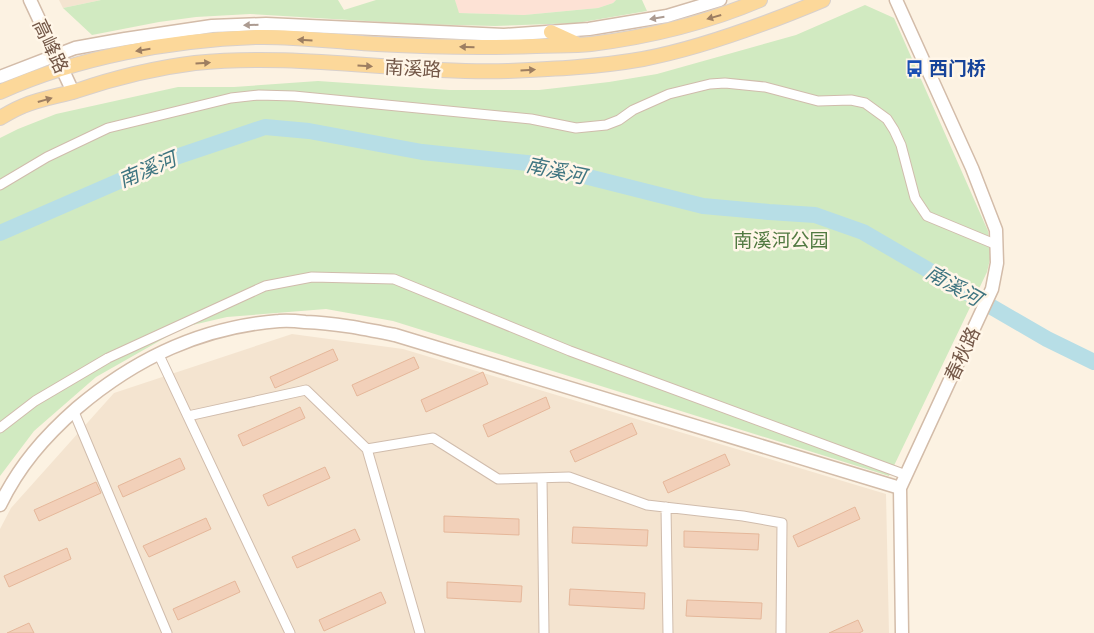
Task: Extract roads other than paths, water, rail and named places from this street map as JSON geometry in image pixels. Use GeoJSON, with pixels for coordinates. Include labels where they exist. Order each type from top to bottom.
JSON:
{"type":"FeatureCollection","features":[{"type":"Feature","properties":{"kind":"main road","name":"南溪路"},"geometry":{"type":"LineString","coordinates":[[0,92],[59,62],[189,43],[258,37],[488,48],[578,45],[670,29],[722,15],[760,0]]}},
{"type":"Feature","properties":{"kind":"main road","name":"南溪路"},"geometry":{"type":"LineString","coordinates":[[0,118],[23,106],[102,82],[146,71],[195,63],[287,61],[497,71],[592,66],[643,59],[689,48],[789,14],[823,0]]}},
{"type":"Feature","properties":{"kind":"main road"},"geometry":{"type":"LineString","coordinates":[[551,32],[578,45]]}},
{"type":"Feature","properties":{"kind":"street","name":"高峰路"},"geometry":{"type":"LineString","coordinates":[[30,0],[73,92]]}},
{"type":"Feature","properties":{"kind":"street"},"geometry":{"type":"LineString","coordinates":[[0,77],[59,62],[75,48],[212,26],[266,24],[504,35],[590,29],[667,16],[720,0]]}},
{"type":"Feature","properties":{"kind":"street","name":"春秋路"},"geometry":{"type":"LineString","coordinates":[[896,0],[972,168],[996,230],[997,245],[997,263],[992,289],[900,488],[902,633]]}},
{"type":"Feature","properties":{"kind":"street"},"geometry":{"type":"LineString","coordinates":[[0,185],[47,157],[108,128],[231,98],[259,95],[294,96],[531,119],[576,128],[606,125],[655,99],[680,90],[725,83],[765,87],[818,101],[850,100],[865,103],[887,119],[894,130],[901,146],[915,198],[927,216],[997,245]]}},
{"type":"Feature","properties":{"kind":"street"},"geometry":{"type":"LineString","coordinates":[[0,428],[35,401],[108,358],[264,286],[312,276],[394,279],[570,351],[906,475]]}},
{"type":"Feature","properties":{"kind":"street"},"geometry":{"type":"LineString","coordinates":[[0,505],[11,483],[29,457],[58,425],[98,390],[123,373],[158,353],[210,333],[245,325],[281,320],[330,323],[395,335],[900,488]]}},
{"type":"Feature","properties":{"kind":"street"},"geometry":{"type":"LineString","coordinates":[[158,353],[290,633]]}},
{"type":"Feature","properties":{"kind":"street"},"geometry":{"type":"LineString","coordinates":[[188,416],[306,390],[367,449],[420,633]]}},
{"type":"Feature","properties":{"kind":"street"},"geometry":{"type":"LineString","coordinates":[[74,412],[168,633]]}},
{"type":"Feature","properties":{"kind":"street"},"geometry":{"type":"LineString","coordinates":[[367,449],[433,438],[498,479],[569,477],[648,505],[742,516],[782,523],[781,633]]}},
{"type":"Feature","properties":{"kind":"street"},"geometry":{"type":"LineString","coordinates":[[542,478],[544,633]]}},
{"type":"Feature","properties":{"kind":"street"},"geometry":{"type":"LineString","coordinates":[[666,508],[668,633]]}},
{"type":"Feature","properties":{"kind":"waterway","name":"南溪河"},"geometry":{"type":"LineString","coordinates":[[0,233],[170,159],[265,127],[309,131],[422,152],[537,164],[703,206],[815,215],[863,232],[1047,339],[1094,362]]}},
{"type":"Feature","properties":{"kind":"place","name":"西门桥"},"geometry":{"type":"Point","coordinates":[915,68]}},
{"type":"Feature","properties":{"kind":"park label","name":"南溪河公园"},"geometry":{"type":"Point","coordinates":[781,240]}}]}
